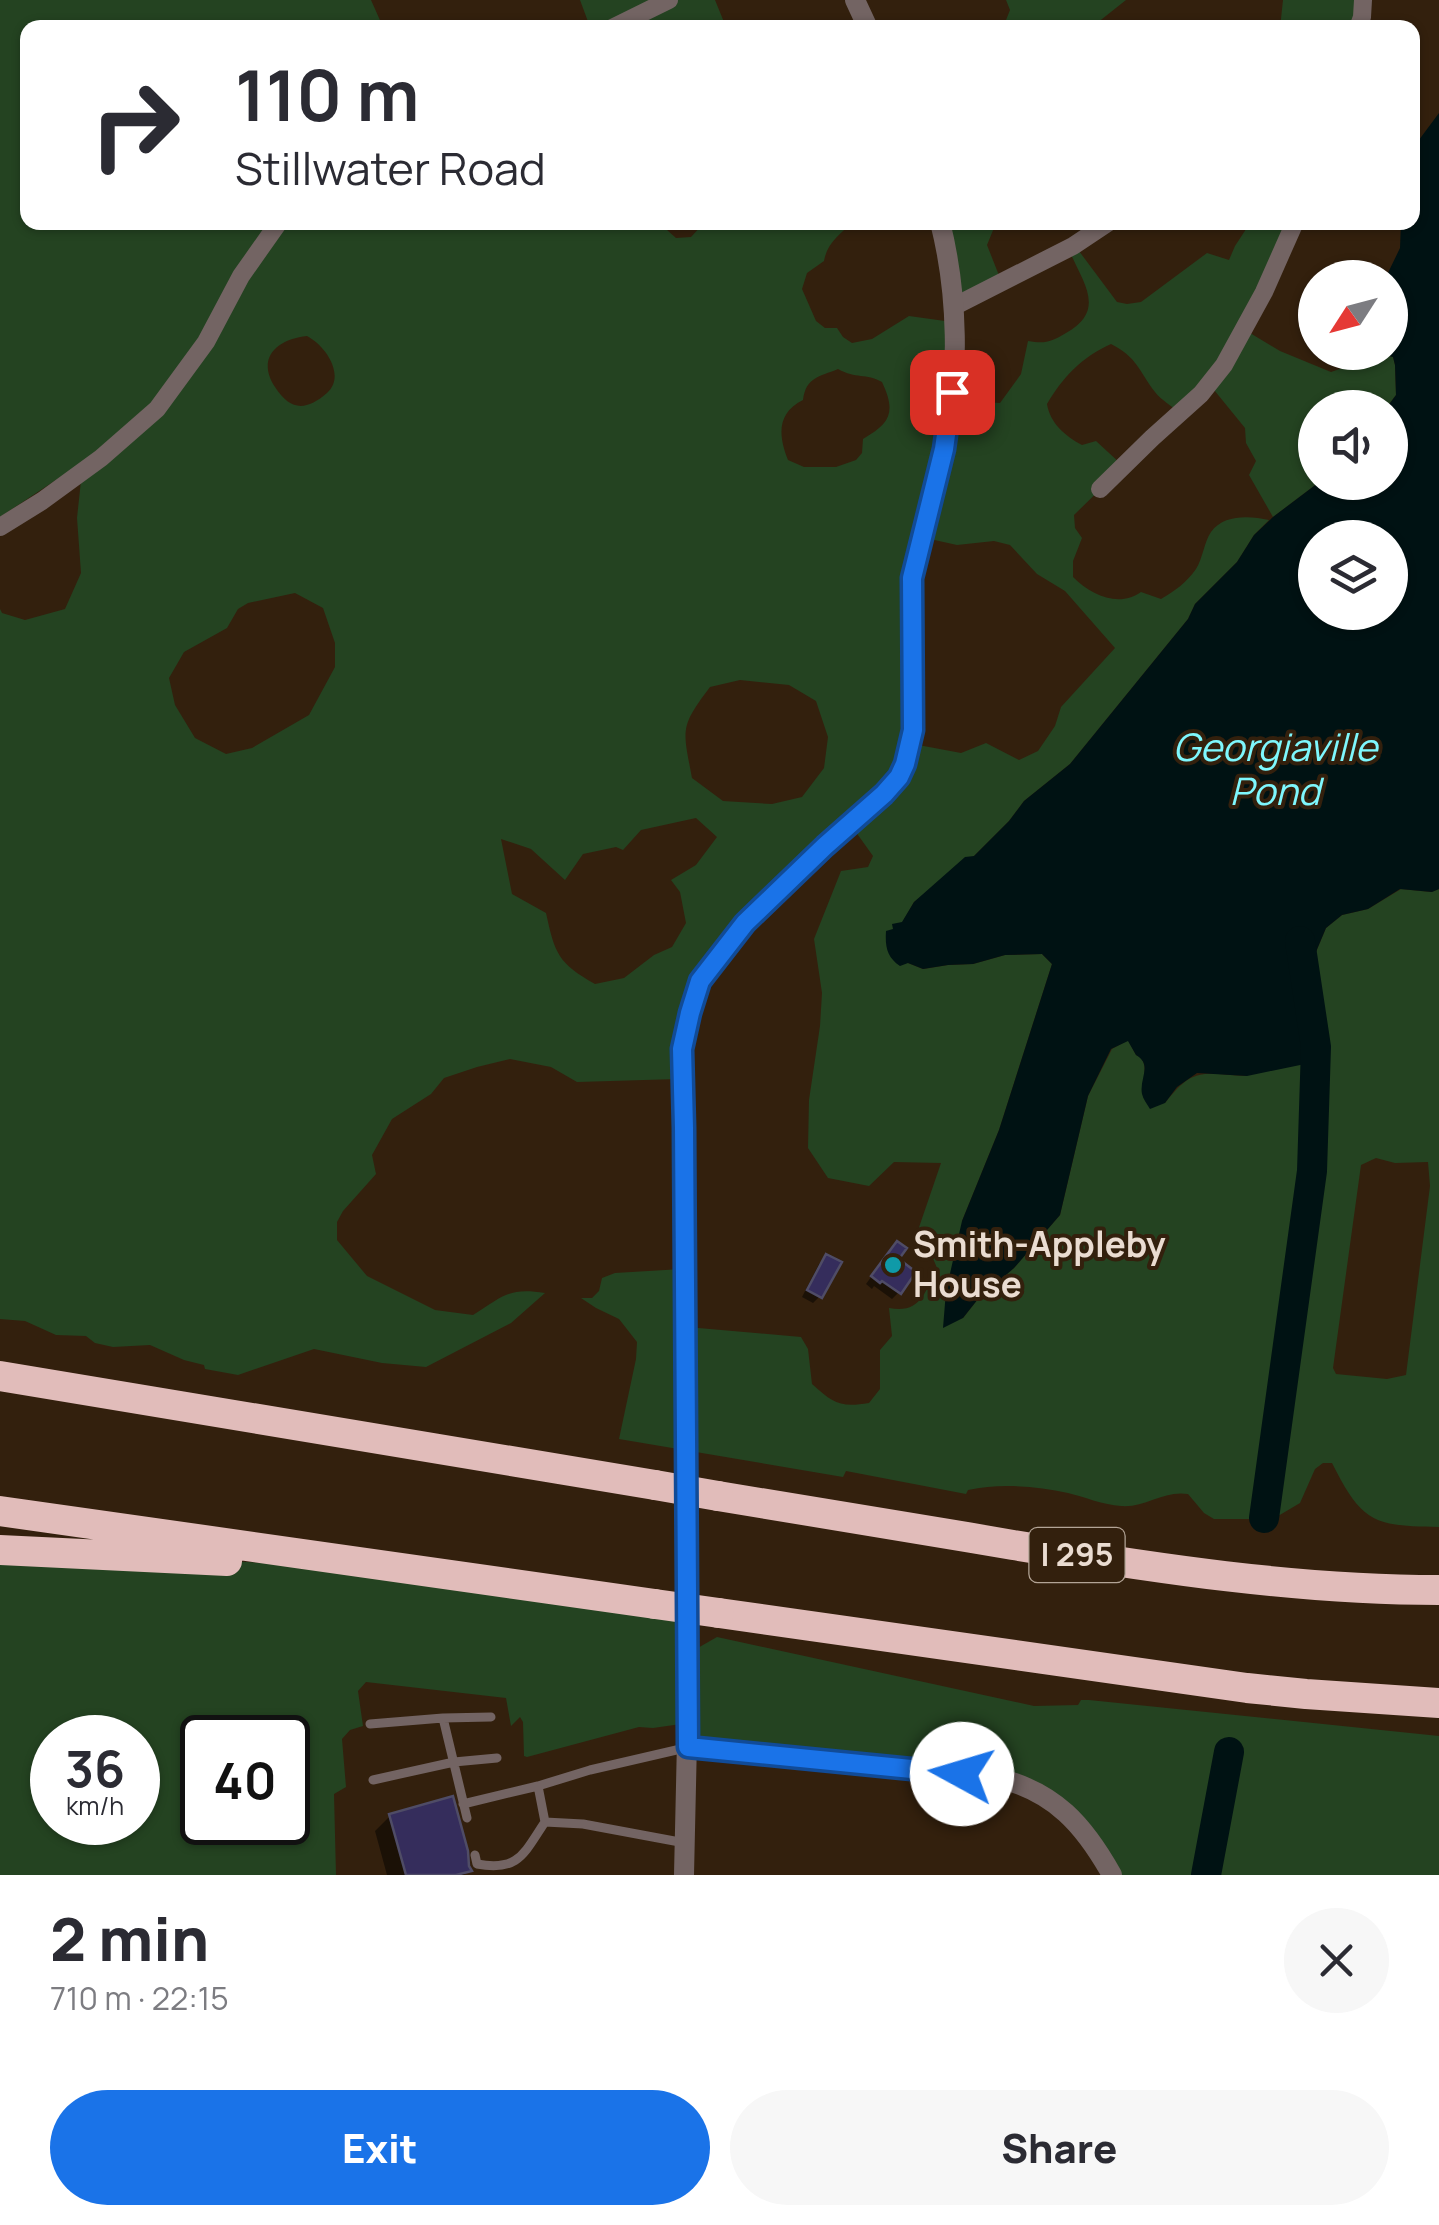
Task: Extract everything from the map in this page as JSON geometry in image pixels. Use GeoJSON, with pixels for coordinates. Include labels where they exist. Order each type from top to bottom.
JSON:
{"type":"FeatureCollection","features":[{"type":"Feature","properties":{"kind":"highway","name":"I 295"},"geometry":{"type":"LineString","coordinates":[[0,1376],[1136,1564],[1294,1583],[1439,1590]]}},
{"type":"Feature","properties":{"kind":"highway"},"geometry":{"type":"LineString","coordinates":[[0,1511],[1247,1688],[1439,1702]]}},
{"type":"Feature","properties":{"kind":"highway"},"geometry":{"type":"LineString","coordinates":[[0,1550],[438,1574]]}},
{"type":"Feature","properties":{"kind":"street"},"geometry":{"type":"LineString","coordinates":[[628,20],[669,0]]}},
{"type":"Feature","properties":{"kind":"street"},"geometry":{"type":"LineString","coordinates":[[0,527],[101,458],[157,409],[206,342],[241,276],[273,230]]}},
{"type":"Feature","properties":{"kind":"street"},"geometry":{"type":"LineString","coordinates":[[684,1875],[688,1747],[681,1074],[684,1036],[700,981],[745,923],[884,794],[905,764],[913,730],[912,578],[950,418],[954,365],[953,307],[942,230]]}},
{"type":"Feature","properties":{"kind":"street"},"geometry":{"type":"LineString","coordinates":[[953,307],[1097,230]]}},
{"type":"Feature","properties":{"kind":"street"},"geometry":{"type":"LineString","coordinates":[[1100,488],[1201,394],[1224,365],[1264,292],[1291,230]]}},
{"type":"Feature","properties":{"kind":"street"},"geometry":{"type":"LineString","coordinates":[[688,1747],[998,1778],[1019,1784],[1066,1812],[1096,1845],[1112,1875]]}},
{"type":"Feature","properties":{"kind":"lane"},"geometry":{"type":"LineString","coordinates":[[370,1724],[491,1717]]}},
{"type":"Feature","properties":{"kind":"lane"},"geometry":{"type":"LineString","coordinates":[[444,1718],[466,1818]]}},
{"type":"Feature","properties":{"kind":"lane"},"geometry":{"type":"LineString","coordinates":[[463,1804],[688,1747]]}},
{"type":"Feature","properties":{"kind":"lane"},"geometry":{"type":"LineString","coordinates":[[373,1780],[454,1762],[497,1758]]}},
{"type":"Feature","properties":{"kind":"lane"},"geometry":{"type":"LineString","coordinates":[[475,1855],[477,1864],[490,1866],[509,1866],[520,1859],[545,1822],[538,1786]]}},
{"type":"Feature","properties":{"kind":"lane"},"geometry":{"type":"LineString","coordinates":[[545,1822],[582,1824],[685,1843]]}},
{"type":"Feature","properties":{"kind":"green space"},"geometry":{"type":"Polygon","coordinates":[[[0,0],[371,0],[380,20],[20,20],[20,230],[667,230],[676,238],[691,237],[698,230],[844,230],[831,244],[824,261],[807,273],[802,289],[816,321],[825,328],[837,328],[852,343],[872,339],[909,316],[945,321],[952,400],[1000,403],[1021,374],[1028,341],[1056,338],[1086,315],[1088,295],[1069,250],[1076,247],[1117,302],[1127,304],[1141,302],[1207,253],[1229,260],[1245,230],[1289,230],[1245,330],[1298,358],[1298,370],[1395,370],[1396,390],[1298,390],[1298,498],[1273,517],[1249,475],[1256,461],[1246,443],[1245,428],[1210,385],[1180,413],[1157,395],[1132,359],[1111,344],[1091,355],[1067,377],[1047,404],[1055,423],[1082,445],[1096,441],[1121,464],[1121,469],[1074,515],[1075,528],[1082,538],[1073,561],[1073,577],[1088,589],[1115,599],[1141,592],[1161,599],[1196,569],[1216,526],[1238,518],[1269,520],[1237,562],[1195,604],[1188,619],[1070,764],[1024,801],[974,856],[914,902],[902,923],[908,963],[923,969],[973,964],[1005,955],[1042,954],[1052,964],[999,1130],[962,1221],[963,1318],[1060,1215],[1088,1096],[1112,1049],[1128,1040],[1143,1061],[1142,1093],[1165,1103],[1184,1082],[1201,1074],[1247,1076],[1309,1010],[1306,982],[1326,928],[1342,915],[1368,909],[1401,889],[1439,889],[1439,1527],[1399,1525],[1372,1517],[1352,1498],[1332,1463],[1315,1469],[1300,1503],[1273,1519],[1214,1519],[1188,1494],[1121,1506],[1031,1487],[980,1488],[966,1494],[846,1471],[843,1477],[619,1439],[637,1342],[619,1319],[581,1298],[592,1298],[599,1291],[602,1278],[615,1273],[682,1269],[687,1327],[801,1337],[808,1349],[812,1384],[832,1400],[851,1405],[869,1403],[880,1389],[880,1350],[892,1336],[889,1308],[915,1304],[937,1268],[930,1251],[915,1239],[941,1163],[894,1162],[869,1186],[828,1178],[808,1148],[809,1100],[822,993],[814,939],[841,871],[868,867],[873,856],[853,828],[820,853],[711,975],[678,1079],[577,1082],[551,1067],[510,1059],[444,1078],[431,1094],[392,1119],[372,1155],[376,1174],[343,1211],[337,1222],[337,1240],[367,1276],[435,1310],[473,1315],[514,1292],[545,1293],[511,1323],[426,1367],[382,1363],[314,1349],[238,1375],[205,1369],[204,1365],[150,1345],[113,1347],[95,1343],[86,1336],[56,1335],[25,1321],[0,1319],[0,609],[25,620],[65,609],[81,573],[77,518],[83,462],[0,517],[0,0]],[[307,336],[287,341],[269,359],[275,387],[286,400],[298,406],[327,393],[335,378],[327,354],[307,336]],[[838,369],[814,379],[803,400],[788,411],[782,426],[782,442],[788,460],[804,467],[836,467],[856,460],[862,453],[863,439],[885,422],[890,409],[882,382],[838,369]],[[921,537],[913,744],[961,753],[986,743],[1019,760],[1038,751],[1055,726],[1061,707],[1115,648],[1065,591],[1037,574],[1010,545],[994,541],[957,545],[921,537]],[[295,593],[248,603],[238,609],[227,628],[184,652],[169,678],[175,705],[195,738],[226,754],[252,748],[309,715],[335,667],[335,643],[323,608],[295,593]],[[740,680],[710,687],[688,721],[692,778],[723,801],[772,804],[802,797],[824,768],[828,737],[816,701],[789,685],[740,680]],[[696,818],[641,830],[623,850],[616,847],[583,854],[565,880],[531,849],[501,839],[512,894],[546,913],[560,956],[573,970],[595,984],[624,978],[654,955],[672,947],[686,923],[680,892],[671,880],[696,865],[717,837],[696,818]],[[1376,1158],[1361,1165],[1333,1368],[1336,1374],[1387,1379],[1406,1375],[1430,1186],[1428,1162],[1395,1163],[1376,1158]]]}},
{"type":"Feature","properties":{"kind":"green space"},"geometry":{"type":"Polygon","coordinates":[[[580,0],[715,0],[723,20],[587,20],[580,0]]]}},
{"type":"Feature","properties":{"kind":"green space"},"geometry":{"type":"Polygon","coordinates":[[[1006,0],[1126,0],[1101,20],[1006,20],[1010,10],[1006,0]]]}},
{"type":"Feature","properties":{"kind":"green space"},"geometry":{"type":"Polygon","coordinates":[[[1283,0],[1362,0],[1358,20],[1281,20],[1283,0]]]}},
{"type":"Feature","properties":{"kind":"green space"},"geometry":{"type":"Polygon","coordinates":[[[939,230],[993,230],[987,245],[1000,278],[957,306],[939,230]]]}},
{"type":"Feature","properties":{"kind":"green space"},"geometry":{"type":"Polygon","coordinates":[[[0,1549],[357,1568],[682,1609],[689,1653],[717,1637],[1034,1706],[1078,1705],[1081,1700],[1089,1700],[1439,1736],[1439,1875],[1109,1875],[1100,1858],[1036,1794],[693,1737],[681,1724],[639,1727],[527,1757],[523,1722],[520,1717],[511,1726],[506,1698],[366,1682],[358,1691],[363,1726],[350,1730],[342,1739],[346,1787],[334,1794],[336,1875],[0,1875],[0,1549]]]}},
{"type":"Feature","properties":{"kind":"water","name":"Georgiaville Pond"},"geometry":{"type":"Polygon","coordinates":[[[1439,113],[1439,889],[1400,889],[1368,909],[1342,915],[1326,928],[1306,982],[1320,1050],[1305,1064],[1247,1076],[1197,1073],[1177,1087],[1165,1103],[1150,1109],[1142,1094],[1144,1063],[1128,1041],[1111,1049],[1088,1096],[1060,1215],[963,1318],[943,1328],[946,1291],[962,1221],[999,1130],[1052,964],[1042,954],[1005,955],[973,964],[923,969],[908,963],[900,966],[888,951],[886,931],[893,929],[892,924],[902,922],[914,902],[965,857],[974,856],[1024,801],[1070,764],[1188,619],[1195,604],[1237,562],[1254,535],[1273,517],[1298,498],[1408,500],[1408,390],[1396,390],[1395,370],[1408,370],[1408,260],[1394,260],[1400,248],[1401,230],[1420,230],[1420,139],[1439,113]]]}},
{"type":"Feature","properties":{"kind":"building","name":"Smith-Appleby House"},"geometry":{"type":"Polygon","coordinates":[[[897,1241],[907,1248],[899,1259],[916,1272],[901,1294],[871,1276],[897,1241]]]}},
{"type":"Feature","properties":{"kind":"building"},"geometry":{"type":"Polygon","coordinates":[[[826,1254],[842,1262],[822,1298],[807,1290],[826,1254]]]}},
{"type":"Feature","properties":{"kind":"building"},"geometry":{"type":"Polygon","coordinates":[[[453,1796],[472,1871],[456,1875],[406,1875],[389,1814],[453,1796]]]}},
{"type":"Feature","properties":{"kind":"waterway"},"geometry":{"type":"LineString","coordinates":[[1264,1518],[1312,1171],[1316,1047],[1300,941]]}},
{"type":"Feature","properties":{"kind":"waterway"},"geometry":{"type":"LineString","coordinates":[[1206,1875],[1229,1752]]}},
{"type":"Feature","properties":{"kind":"place","name":"Smith-Appleby House"},"geometry":{"type":"Point","coordinates":[893,1265]}},
{"type":"Feature","properties":{"kind":"route"},"geometry":{"type":"LineString","coordinates":[[952,392],[944,449],[912,578],[914,686],[910,752],[899,777],[884,794],[745,923],[700,981],[684,1036],[681,1074],[688,1747],[962,1774]]}}]}
